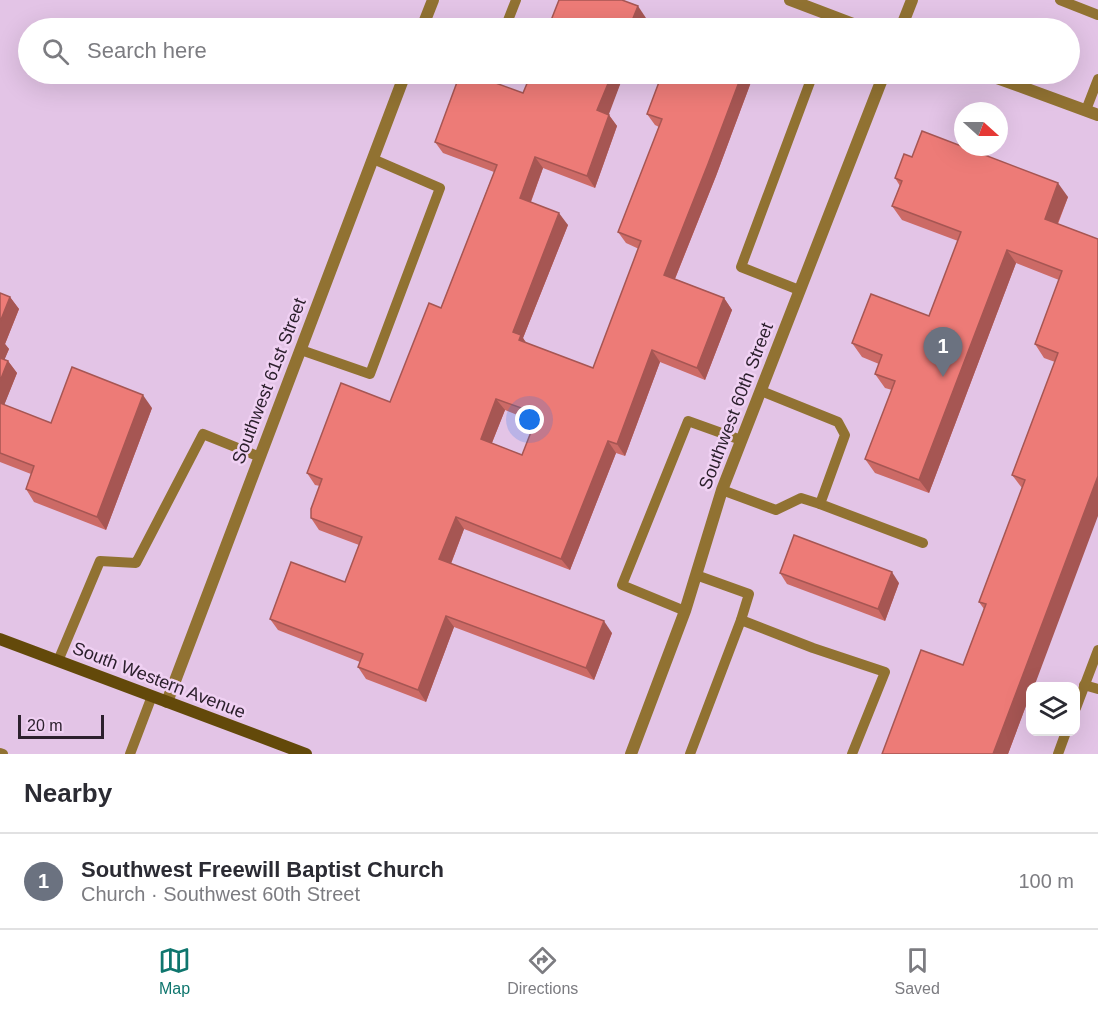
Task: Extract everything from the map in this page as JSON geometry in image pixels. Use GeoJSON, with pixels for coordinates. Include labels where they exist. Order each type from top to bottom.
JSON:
{"type":"FeatureCollection","features":[{"type":"Feature","properties":{"kind":"main road","name":"South Western Avenue"},"geometry":{"type":"LineString","coordinates":[[0,639],[306,754]]}},
{"type":"Feature","properties":{"kind":"street"},"geometry":{"type":"LineString","coordinates":[[426,18],[433,0]]}},
{"type":"Feature","properties":{"kind":"street"},"geometry":{"type":"LineString","coordinates":[[790,0],[823,18]]}},
{"type":"Feature","properties":{"kind":"street"},"geometry":{"type":"LineString","coordinates":[[905,18],[912,0]]}},
{"type":"Feature","properties":{"kind":"street","name":"Southwest 61st Street"},"geometry":{"type":"LineString","coordinates":[[167,702],[401,84]]}},
{"type":"Feature","properties":{"kind":"street","name":"Southwest 60th Street"},"geometry":{"type":"LineString","coordinates":[[631,754],[685,611],[722,489],[880,84]]}},
{"type":"Feature","properties":{"kind":"street"},"geometry":{"type":"LineString","coordinates":[[1014,84],[1092,112]]}},
{"type":"Feature","properties":{"kind":"lane"},"geometry":{"type":"LineString","coordinates":[[509,18],[516,0]]}},
{"type":"Feature","properties":{"kind":"lane"},"geometry":{"type":"LineString","coordinates":[[1059,0],[1098,15]]}},
{"type":"Feature","properties":{"kind":"lane"},"geometry":{"type":"LineString","coordinates":[[1092,112],[1098,79]]}},
{"type":"Feature","properties":{"kind":"lane"},"geometry":{"type":"LineString","coordinates":[[799,290],[741,267],[809,84]]}},
{"type":"Feature","properties":{"kind":"lane"},"geometry":{"type":"LineString","coordinates":[[301,350],[370,374],[440,188],[373,159]]}},
{"type":"Feature","properties":{"kind":"lane"},"geometry":{"type":"LineString","coordinates":[[761,391],[838,422],[845,435],[820,504]]}},
{"type":"Feature","properties":{"kind":"lane"},"geometry":{"type":"LineString","coordinates":[[685,611],[622,585],[688,421],[741,440]]}},
{"type":"Feature","properties":{"kind":"lane"},"geometry":{"type":"LineString","coordinates":[[58,661],[100,561],[136,563],[203,434],[260,457]]}},
{"type":"Feature","properties":{"kind":"lane"},"geometry":{"type":"LineString","coordinates":[[722,489],[776,510],[801,498],[923,543]]}},
{"type":"Feature","properties":{"kind":"lane"},"geometry":{"type":"LineString","coordinates":[[690,754],[749,594],[696,575]]}},
{"type":"Feature","properties":{"kind":"lane"},"geometry":{"type":"LineString","coordinates":[[741,620],[813,648],[885,672],[852,754]]}},
{"type":"Feature","properties":{"kind":"lane"},"geometry":{"type":"LineString","coordinates":[[1080,696],[1098,650]]}},
{"type":"Feature","properties":{"kind":"lane"},"geometry":{"type":"LineString","coordinates":[[1084,685],[1098,689]]}},
{"type":"Feature","properties":{"kind":"lane"},"geometry":{"type":"LineString","coordinates":[[130,754],[152,696]]}},
{"type":"Feature","properties":{"kind":"lane"},"geometry":{"type":"LineString","coordinates":[[1058,754],[1065,736]]}},
{"type":"Feature","properties":{"kind":"building"},"geometry":{"type":"Polygon","coordinates":[[[559,0],[622,0],[638,6],[633,18],[552,18],[559,0]]]}},
{"type":"Feature","properties":{"kind":"building"},"geometry":{"type":"Polygon","coordinates":[[[456,84],[498,84],[523,93],[527,84],[608,84],[597,110],[609,115],[587,176],[535,157],[520,198],[559,213],[513,332],[521,335],[519,340],[593,368],[641,241],[618,232],[662,119],[647,114],[658,84],[738,84],[664,275],[724,298],[697,368],[652,350],[617,444],[608,441],[561,559],[456,517],[439,559],[604,621],[586,668],[446,616],[418,690],[358,667],[363,654],[270,619],[291,562],[345,582],[362,537],[311,518],[311,509],[322,479],[307,473],[341,383],[390,402],[429,303],[441,308],[497,165],[435,142],[456,84]],[[496,399],[481,439],[522,455],[538,414],[496,399]]]}},
{"type":"Feature","properties":{"kind":"building"},"geometry":{"type":"Polygon","coordinates":[[[922,131],[954,143],[954,156],[987,156],[1058,183],[1045,219],[1098,239],[1098,476],[993,754],[882,754],[921,650],[963,665],[986,604],[979,602],[1025,480],[1012,475],[1058,353],[1035,344],[1062,271],[1007,250],[919,480],[865,459],[895,381],[875,374],[882,355],[852,343],[871,294],[929,316],[961,232],[892,206],[902,181],[895,178],[904,154],[912,157],[922,131]]]}},
{"type":"Feature","properties":{"kind":"building"},"geometry":{"type":"Polygon","coordinates":[[[0,293],[10,297],[0,322],[0,293]]]}},
{"type":"Feature","properties":{"kind":"building"},"geometry":{"type":"Polygon","coordinates":[[[0,358],[8,361],[0,381],[0,358]]]}},
{"type":"Feature","properties":{"kind":"building"},"geometry":{"type":"Polygon","coordinates":[[[72,367],[143,395],[97,517],[26,489],[34,466],[0,453],[0,403],[51,423],[72,367]]]}},
{"type":"Feature","properties":{"kind":"building"},"geometry":{"type":"Polygon","coordinates":[[[794,535],[892,572],[878,609],[780,573],[794,535]]]}},
{"type":"Feature","properties":{"kind":"place","name":"Southwest Freewill Baptist Church"},"geometry":{"type":"Point","coordinates":[943,377]}}]}
